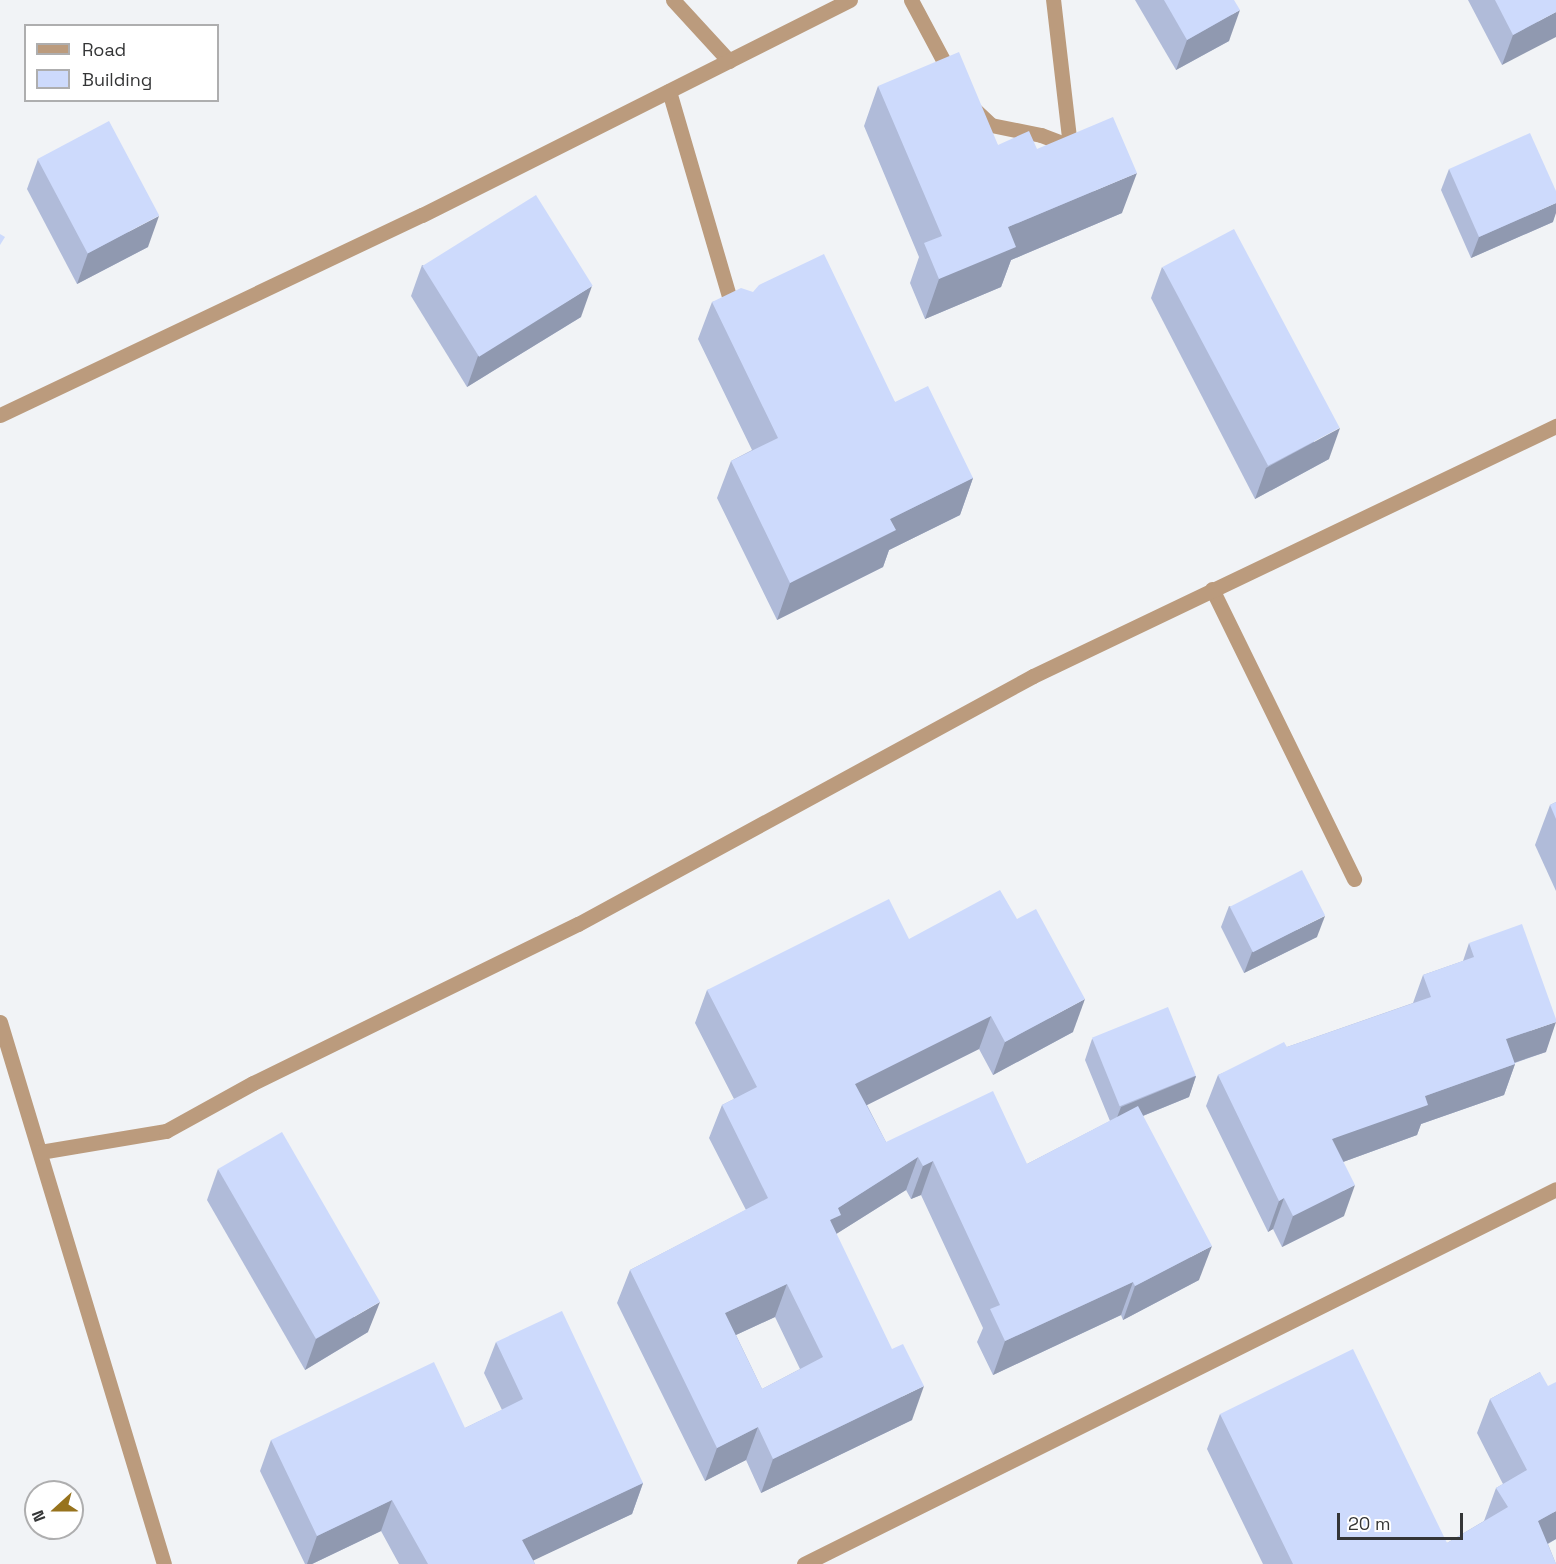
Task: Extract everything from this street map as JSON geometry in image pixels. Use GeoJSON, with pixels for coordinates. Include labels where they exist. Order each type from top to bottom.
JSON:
{"type":"FeatureCollection","features":[{"type":"Feature","properties":{"kind":"street"},"geometry":{"type":"LineString","coordinates":[[673,0],[729,61]]}},
{"type":"Feature","properties":{"kind":"street"},"geometry":{"type":"LineString","coordinates":[[0,414],[422,215],[850,0]]}},
{"type":"Feature","properties":{"kind":"street"},"geometry":{"type":"LineString","coordinates":[[911,0],[961,94],[991,125],[1041,135],[1070,146],[1053,0]]}},
{"type":"Feature","properties":{"kind":"street"},"geometry":{"type":"LineString","coordinates":[[669,91],[736,321]]}},
{"type":"Feature","properties":{"kind":"street"},"geometry":{"type":"LineString","coordinates":[[40,1152],[166,1131],[253,1083],[578,924],[1033,676],[1556,426]]}},
{"type":"Feature","properties":{"kind":"street"},"geometry":{"type":"LineString","coordinates":[[1212,589],[1354,879]]}},
{"type":"Feature","properties":{"kind":"street"},"geometry":{"type":"LineString","coordinates":[[0,1022],[164,1564]]}},
{"type":"Feature","properties":{"kind":"street"},"geometry":{"type":"LineString","coordinates":[[804,1564],[1556,1189]]}},
{"type":"Feature","properties":{"kind":"building"},"geometry":{"type":"Polygon","coordinates":[[[1164,0],[1234,0],[1240,10],[1187,40],[1164,0]]]}},
{"type":"Feature","properties":{"kind":"building"},"geometry":{"type":"Polygon","coordinates":[[[1495,0],[1556,0],[1556,12],[1513,35],[1495,0]]]}},
{"type":"Feature","properties":{"kind":"building"},"geometry":{"type":"Polygon","coordinates":[[[959,52],[998,145],[1029,131],[1037,149],[1113,117],[1137,173],[1008,227],[1016,247],[939,279],[924,243],[942,236],[878,86],[959,52]]]}},
{"type":"Feature","properties":{"kind":"building"},"geometry":{"type":"Polygon","coordinates":[[[109,121],[159,215],[88,254],[37,159],[109,121]]]}},
{"type":"Feature","properties":{"kind":"building"},"geometry":{"type":"Polygon","coordinates":[[[1530,133],[1556,191],[1556,203],[1479,237],[1449,169],[1530,133]]]}},
{"type":"Feature","properties":{"kind":"building"},"geometry":{"type":"Polygon","coordinates":[[[536,195],[593,286],[479,357],[422,266],[536,195]]]}},
{"type":"Feature","properties":{"kind":"building"},"geometry":{"type":"Polygon","coordinates":[[[1234,229],[1340,428],[1268,466],[1162,267],[1234,229]]]}},
{"type":"Feature","properties":{"kind":"building"},"geometry":{"type":"Polygon","coordinates":[[[0,234],[5,237],[0,245],[0,234]]]}},
{"type":"Feature","properties":{"kind":"building"},"geometry":{"type":"Polygon","coordinates":[[[824,254],[895,402],[928,386],[973,478],[890,519],[896,530],[790,583],[731,461],[778,438],[712,302],[741,288],[753,292],[759,285],[824,254]]]}},
{"type":"Feature","properties":{"kind":"building"},"geometry":{"type":"Polygon","coordinates":[[[1556,802],[1556,819],[1550,805],[1556,802]]]}},
{"type":"Feature","properties":{"kind":"building"},"geometry":{"type":"Polygon","coordinates":[[[1302,870],[1325,915],[1253,952],[1230,907],[1302,870]]]}},
{"type":"Feature","properties":{"kind":"building"},"geometry":{"type":"Polygon","coordinates":[[[1000,890],[1017,919],[1036,909],[1085,999],[1005,1042],[991,1016],[855,1084],[886,1142],[993,1091],[1027,1164],[1138,1106],[1212,1246],[1135,1286],[1133,1282],[1005,1341],[990,1309],[1000,1305],[933,1161],[923,1166],[918,1157],[838,1208],[841,1215],[830,1220],[892,1349],[903,1344],[924,1386],[773,1459],[758,1427],[717,1448],[630,1270],[768,1198],[722,1105],[757,1087],[707,990],[889,899],[909,939],[1000,890]],[[787,1284],[725,1313],[762,1389],[823,1357],[787,1284]]]}},
{"type":"Feature","properties":{"kind":"building"},"geometry":{"type":"Polygon","coordinates":[[[1522,924],[1556,1022],[1506,1039],[1515,1064],[1425,1096],[1428,1105],[1332,1139],[1355,1185],[1293,1216],[1284,1198],[1279,1201],[1218,1075],[1284,1042],[1287,1047],[1431,997],[1423,975],[1474,957],[1469,943],[1522,924]]]}},
{"type":"Feature","properties":{"kind":"building"},"geometry":{"type":"Polygon","coordinates":[[[1168,1007],[1196,1076],[1120,1106],[1092,1038],[1168,1007]]]}},
{"type":"Feature","properties":{"kind":"building"},"geometry":{"type":"Polygon","coordinates":[[[282,1132],[380,1302],[316,1339],[218,1169],[282,1132]]]}},
{"type":"Feature","properties":{"kind":"building"},"geometry":{"type":"Polygon","coordinates":[[[562,1311],[643,1483],[522,1540],[535,1564],[428,1564],[392,1500],[317,1536],[271,1440],[434,1362],[465,1428],[523,1399],[496,1342],[562,1311]]]}},
{"type":"Feature","properties":{"kind":"building"},"geometry":{"type":"Polygon","coordinates":[[[1353,1349],[1447,1543],[1508,1507],[1496,1488],[1527,1470],[1490,1399],[1540,1372],[1548,1386],[1556,1382],[1556,1511],[1538,1521],[1556,1564],[1293,1564],[1220,1414],[1353,1349]]]}}]}
